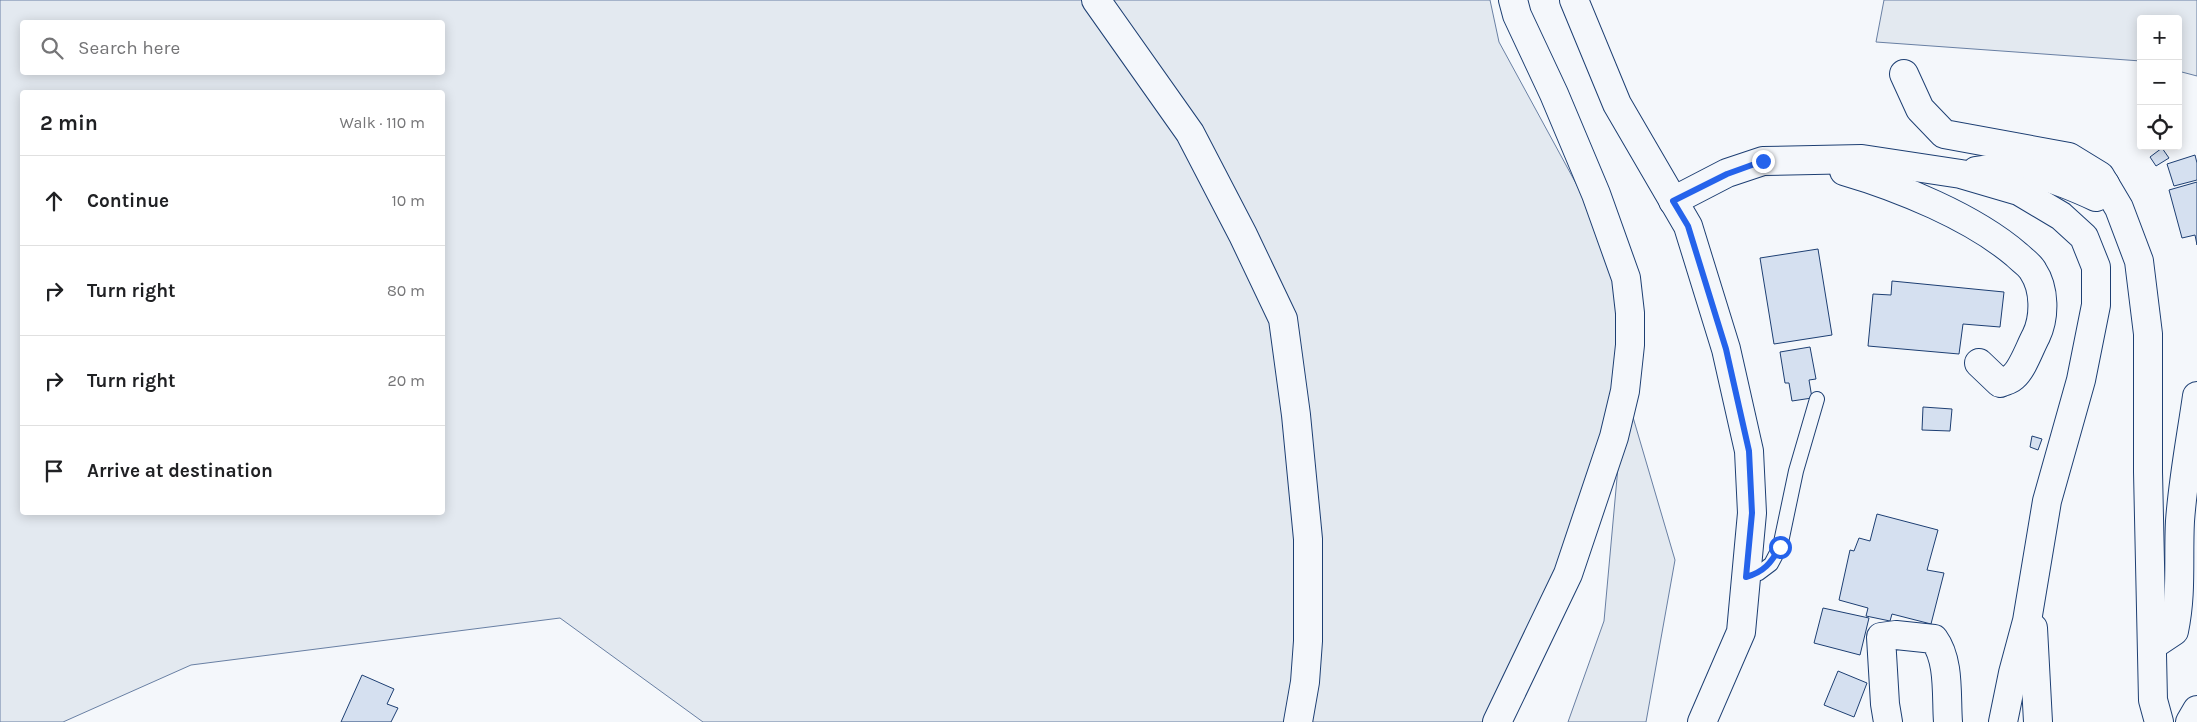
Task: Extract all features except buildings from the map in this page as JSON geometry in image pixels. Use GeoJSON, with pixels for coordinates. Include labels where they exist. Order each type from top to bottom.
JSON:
{"type":"FeatureCollection","features":[{"type":"Feature","properties":{"kind":"street"},"geometry":{"type":"LineString","coordinates":[[1096,0],[1190,133],[1243,235],[1283,320],[1296,415],[1308,539],[1308,641],[1305,682],[1298,722]]}},
{"type":"Feature","properties":{"kind":"street"},"geometry":{"type":"LineString","coordinates":[[1496,722],[1568,574],[1614,436],[1626,391],[1630,345],[1630,312],[1626,278],[1596,194],[1554,94],[1517,15],[1513,0]]}},
{"type":"Feature","properties":{"kind":"street"},"geometry":{"type":"LineString","coordinates":[[1574,0],[1617,104],[1688,226],[1726,349],[1749,451],[1752,513],[1741,632],[1702,722]]}},
{"type":"Feature","properties":{"kind":"street"},"geometry":{"type":"LineString","coordinates":[[1904,74],[1920,109],[1944,134],[2069,157],[2100,176],[2119,208],[2139,261],[2148,334],[2148,482],[2153,700],[2159,722]]}},
{"type":"Feature","properties":{"kind":"street"},"geometry":{"type":"LineString","coordinates":[[1673,201],[1727,174],[1763,161],[1862,159],[1961,174],[2020,191],[2061,216],[2084,236],[2096,268],[2096,305],[2083,371],[2048,501],[2028,612],[2003,722]]}},
{"type":"Feature","properties":{"kind":"street"},"geometry":{"type":"LineString","coordinates":[[1808,161],[1878,180],[1925,201],[1970,223],[2008,248],[2032,269],[2041,286],[2042,306],[2039,330],[2026,357],[2014,376],[2000,383],[1978,363]]}},
{"type":"Feature","properties":{"kind":"street"},"geometry":{"type":"LineString","coordinates":[[1961,174],[1982,170],[2016,169],[2070,186],[2096,197],[2105,184]]}},
{"type":"Feature","properties":{"kind":"street"},"geometry":{"type":"LineString","coordinates":[[2153,645],[2174,631],[2180,603],[2179,547],[2183,483],[2197,396]]}},
{"type":"Feature","properties":{"kind":"street"},"geometry":{"type":"LineString","coordinates":[[2028,612],[2032,625],[2038,722]]}},
{"type":"Feature","properties":{"kind":"street"},"geometry":{"type":"LineString","coordinates":[[1888,722],[1880,637],[1896,635],[1934,639],[1941,649],[1948,722]]}},
{"type":"Feature","properties":{"kind":"street"},"geometry":{"type":"LineString","coordinates":[[2190,722],[2197,710]]}},
{"type":"Feature","properties":{"kind":"lane"},"geometry":{"type":"LineString","coordinates":[[1746,577],[1759,573],[1771,564],[1780,547],[1796,471],[1817,399]]}},
{"type":"Feature","properties":{"kind":"shaded area"},"geometry":{"type":"Polygon","coordinates":[[[0,0],[1490,0],[1499,42],[1597,222],[1633,355],[1564,572],[1491,722],[703,722],[560,618],[191,665],[63,722],[0,722],[0,0]]]}},
{"type":"Feature","properties":{"kind":"shaded area"},"geometry":{"type":"Polygon","coordinates":[[[1884,0],[2197,0],[2197,76],[2182,72],[2182,15],[2137,15],[2137,61],[1876,42],[1884,0]]]}},
{"type":"Feature","properties":{"kind":"shaded area"},"geometry":{"type":"Polygon","coordinates":[[[1625,390],[1675,560],[1646,722],[1568,722],[1604,621],[1625,390]]]}},
{"type":"Feature","properties":{"kind":"route"},"geometry":{"type":"LineString","coordinates":[[1763,161],[1727,174],[1673,201],[1688,226],[1726,349],[1749,451],[1752,513],[1746,577],[1759,573],[1771,564],[1780,547]]}}]}
